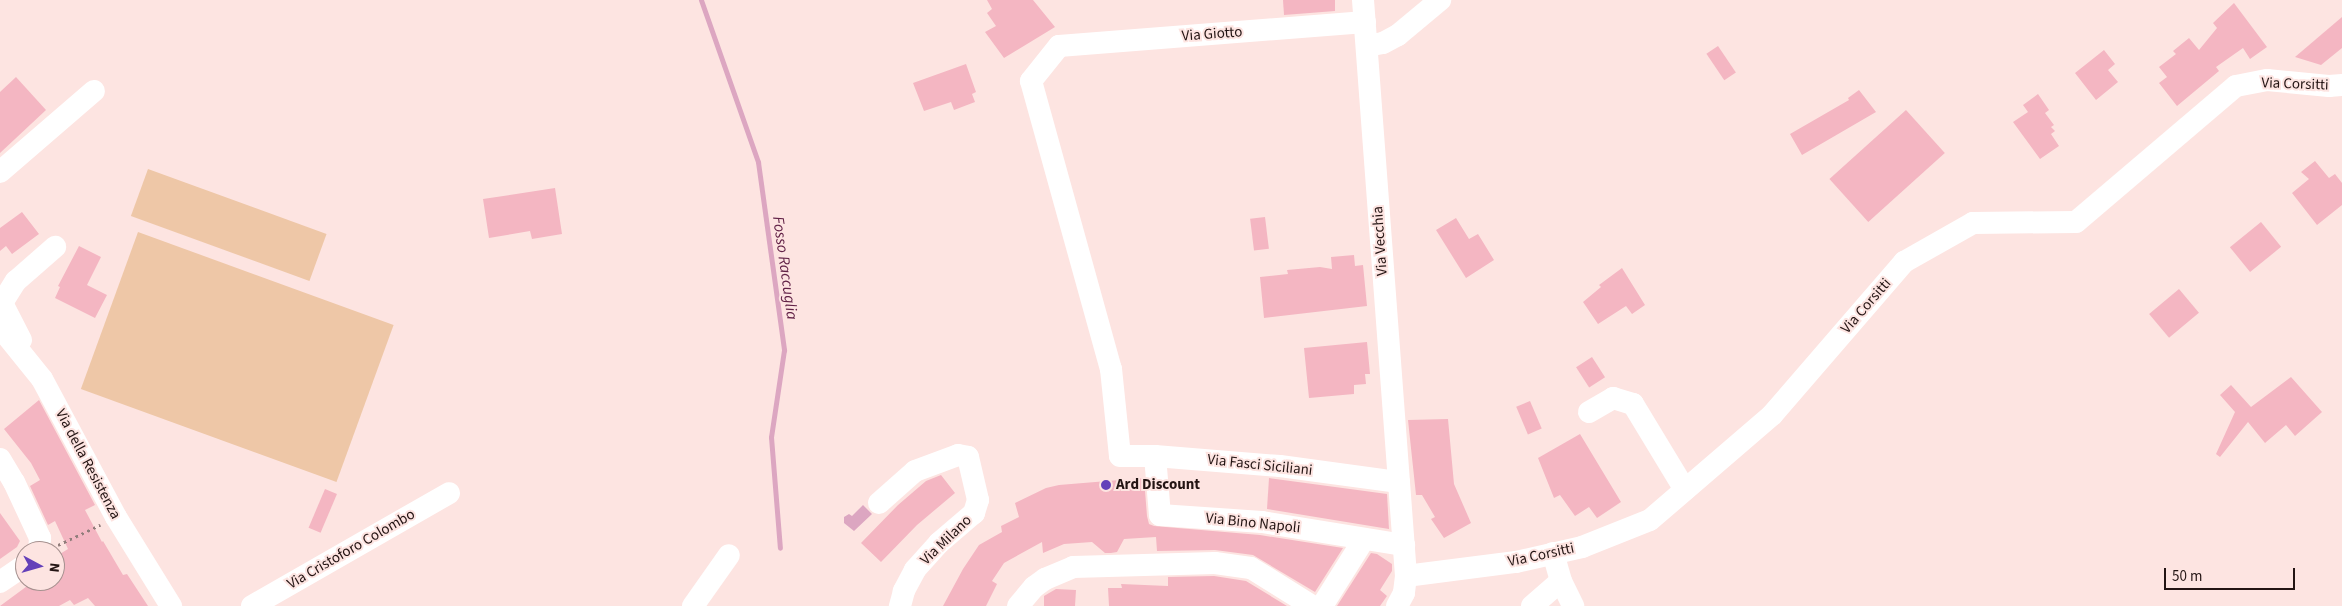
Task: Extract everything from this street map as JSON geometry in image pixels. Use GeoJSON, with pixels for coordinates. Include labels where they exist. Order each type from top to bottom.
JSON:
{"type":"FeatureCollection","features":[{"type":"Feature","properties":{"kind":"street","name":"Via Vecchia"},"geometry":{"type":"LineString","coordinates":[[1363,0],[1406,576],[1404,593],[1397,606]]}},
{"type":"Feature","properties":{"kind":"street"},"geometry":{"type":"LineString","coordinates":[[1367,46],[1383,43],[1398,35],[1440,0]]}},
{"type":"Feature","properties":{"kind":"street","name":"Via Giotto"},"geometry":{"type":"LineString","coordinates":[[1120,456],[1111,369],[1031,81],[1059,46],[1365,22]]}},
{"type":"Feature","properties":{"kind":"street","name":"Via Corsitti"},"geometry":{"type":"LineString","coordinates":[[1406,576],[1516,562],[1582,546],[1650,520],[1772,415],[1904,262],[1973,223],[2076,222],[2236,86],[2267,80],[2328,86],[2342,85]]}},
{"type":"Feature","properties":{"kind":"street"},"geometry":{"type":"LineString","coordinates":[[0,172],[94,91]]}},
{"type":"Feature","properties":{"kind":"street"},"geometry":{"type":"LineString","coordinates":[[20,352],[21,337],[2,303],[16,281],[55,247]]}},
{"type":"Feature","properties":{"kind":"street","name":"Via della Resistenza"},"geometry":{"type":"LineString","coordinates":[[0,326],[42,379],[116,518],[171,606]]}},
{"type":"Feature","properties":{"kind":"street"},"geometry":{"type":"LineString","coordinates":[[1589,412],[1613,398],[1633,404],[1685,490]]}},
{"type":"Feature","properties":{"kind":"street","name":"Via Milano"},"geometry":{"type":"LineString","coordinates":[[879,503],[915,471],[958,454],[968,458],[978,500],[974,513],[939,543],[915,570],[904,591],[900,606]]}},
{"type":"Feature","properties":{"kind":"street","name":"Via Fasci Siciliani"},"geometry":{"type":"LineString","coordinates":[[1120,456],[1155,456],[1280,466],[1399,482]]}},
{"type":"Feature","properties":{"kind":"street","name":"Via Bino Napoli"},"geometry":{"type":"LineString","coordinates":[[1155,456],[1160,515],[1262,522],[1404,546]]}},
{"type":"Feature","properties":{"kind":"street"},"geometry":{"type":"LineString","coordinates":[[0,459],[14,482],[40,538],[39,541]]}},
{"type":"Feature","properties":{"kind":"street","name":"Via Cristoforo Colombo"},"geometry":{"type":"LineString","coordinates":[[252,606],[449,493]]}},
{"type":"Feature","properties":{"kind":"street"},"geometry":{"type":"LineString","coordinates":[[1322,606],[1364,539]]}},
{"type":"Feature","properties":{"kind":"street"},"geometry":{"type":"LineString","coordinates":[[1553,553],[1561,582],[1573,606]]}},
{"type":"Feature","properties":{"kind":"street"},"geometry":{"type":"LineString","coordinates":[[693,606],[729,554]]}},
{"type":"Feature","properties":{"kind":"street"},"geometry":{"type":"LineString","coordinates":[[1018,606],[1034,587],[1045,579],[1073,566],[1215,563],[1251,568],[1312,606]]}},
{"type":"Feature","properties":{"kind":"street"},"geometry":{"type":"LineString","coordinates":[[0,582],[15,570]]}},
{"type":"Feature","properties":{"kind":"street"},"geometry":{"type":"LineString","coordinates":[[1532,606],[1561,582]]}},
{"type":"Feature","properties":{"kind":"path"},"geometry":{"type":"LineString","coordinates":[[65,542],[116,518]]}},
{"type":"Feature","properties":{"kind":"shaded area"},"geometry":{"type":"Polygon","coordinates":[[[148,169],[327,234],[309,281],[131,216],[148,169]]]}},
{"type":"Feature","properties":{"kind":"shaded area"},"geometry":{"type":"Polygon","coordinates":[[[138,232],[394,325],[336,482],[81,389],[138,232]]]}},
{"type":"Feature","properties":{"kind":"shaded area"},"geometry":{"type":"Polygon","coordinates":[[[863,505],[872,514],[854,531],[844,523],[844,517],[849,514],[852,516],[863,505]]]}},
{"type":"Feature","properties":{"kind":"building"},"geometry":{"type":"Polygon","coordinates":[[[987,0],[1033,0],[1055,27],[1004,58],[985,32],[996,26],[987,13],[992,9],[987,0]]]}},
{"type":"Feature","properties":{"kind":"building"},"geometry":{"type":"Polygon","coordinates":[[[1283,0],[1335,0],[1335,11],[1284,15],[1283,0]]]}},
{"type":"Feature","properties":{"kind":"building"},"geometry":{"type":"Polygon","coordinates":[[[2234,3],[2267,47],[2250,59],[2243,48],[2216,67],[2219,71],[2177,106],[2159,83],[2167,77],[2159,67],[2176,54],[2173,51],[2189,38],[2199,50],[2217,28],[2213,23],[2234,3]]]}},
{"type":"Feature","properties":{"kind":"building"},"geometry":{"type":"Polygon","coordinates":[[[2342,17],[2342,48],[2321,65],[2295,57],[2342,17]]]}},
{"type":"Feature","properties":{"kind":"building"},"geometry":{"type":"Polygon","coordinates":[[[1718,46],[1736,73],[1724,80],[1706,54],[1718,46]]]}},
{"type":"Feature","properties":{"kind":"building"},"geometry":{"type":"Polygon","coordinates":[[[2104,50],[2115,64],[2108,70],[2118,82],[2096,100],[2075,73],[2104,50]]]}},
{"type":"Feature","properties":{"kind":"building"},"geometry":{"type":"Polygon","coordinates":[[[966,64],[976,92],[972,94],[975,102],[954,110],[951,102],[924,111],[913,83],[966,64]]]}},
{"type":"Feature","properties":{"kind":"building"},"geometry":{"type":"Polygon","coordinates":[[[16,77],[46,110],[0,153],[0,92],[16,77]]]}},
{"type":"Feature","properties":{"kind":"building"},"geometry":{"type":"Polygon","coordinates":[[[1859,90],[1876,112],[1802,155],[1790,134],[1849,100],[1848,98],[1859,90]]]}},
{"type":"Feature","properties":{"kind":"building"},"geometry":{"type":"Polygon","coordinates":[[[2038,94],[2049,110],[2045,113],[2054,125],[2051,127],[2055,131],[2051,134],[2059,146],[2040,159],[2013,122],[2028,112],[2023,105],[2038,94]]]}},
{"type":"Feature","properties":{"kind":"building"},"geometry":{"type":"Polygon","coordinates":[[[1906,110],[1945,153],[1868,222],[1829,179],[1906,110]]]}},
{"type":"Feature","properties":{"kind":"building"},"geometry":{"type":"Polygon","coordinates":[[[2315,161],[2329,178],[2335,174],[2342,183],[2342,205],[2317,225],[2292,193],[2309,179],[2301,172],[2315,161]]]}},
{"type":"Feature","properties":{"kind":"building"},"geometry":{"type":"Polygon","coordinates":[[[555,188],[562,234],[532,239],[530,231],[489,238],[483,199],[555,188]]]}},
{"type":"Feature","properties":{"kind":"building"},"geometry":{"type":"Polygon","coordinates":[[[22,212],[39,234],[12,254],[6,246],[0,251],[0,228],[22,212]]]}},
{"type":"Feature","properties":{"kind":"building"},"geometry":{"type":"Polygon","coordinates":[[[1265,217],[1269,249],[1254,251],[1250,219],[1265,217]]]}},
{"type":"Feature","properties":{"kind":"building"},"geometry":{"type":"Polygon","coordinates":[[[1456,218],[1469,239],[1478,234],[1494,260],[1466,278],[1436,230],[1456,218]]]}},
{"type":"Feature","properties":{"kind":"building"},"geometry":{"type":"Polygon","coordinates":[[[2261,222],[2281,247],[2250,272],[2230,247],[2261,222]]]}},
{"type":"Feature","properties":{"kind":"building"},"geometry":{"type":"Polygon","coordinates":[[[79,246],[101,257],[87,285],[107,295],[95,318],[55,298],[60,287],[58,286],[79,246]]]}},
{"type":"Feature","properties":{"kind":"building"},"geometry":{"type":"Polygon","coordinates":[[[1354,255],[1355,266],[1363,265],[1367,306],[1264,318],[1260,277],[1288,274],[1287,270],[1320,267],[1332,269],[1331,257],[1354,255]]]}},
{"type":"Feature","properties":{"kind":"building"},"geometry":{"type":"Polygon","coordinates":[[[1622,268],[1645,305],[1632,314],[1626,306],[1598,324],[1583,302],[1601,287],[1599,285],[1622,268]]]}},
{"type":"Feature","properties":{"kind":"building"},"geometry":{"type":"Polygon","coordinates":[[[2179,289],[2199,313],[2169,338],[2149,314],[2179,289]]]}},
{"type":"Feature","properties":{"kind":"building"},"geometry":{"type":"Polygon","coordinates":[[[1367,342],[1370,374],[1365,374],[1366,384],[1354,385],[1354,394],[1309,398],[1304,348],[1367,342]]]}},
{"type":"Feature","properties":{"kind":"building"},"geometry":{"type":"Polygon","coordinates":[[[1592,357],[1605,377],[1589,387],[1576,367],[1592,357]]]}},
{"type":"Feature","properties":{"kind":"building"},"geometry":{"type":"Polygon","coordinates":[[[2291,377],[2322,412],[2295,436],[2286,425],[2265,443],[2248,422],[2220,457],[2216,454],[2235,412],[2220,395],[2231,385],[2251,407],[2291,377]]]}},
{"type":"Feature","properties":{"kind":"building"},"geometry":{"type":"Polygon","coordinates":[[[39,400],[95,505],[85,510],[123,575],[127,574],[148,606],[95,606],[88,598],[74,605],[70,600],[59,606],[0,606],[20,591],[65,591],[65,551],[68,549],[55,521],[48,525],[30,486],[40,480],[31,463],[4,429],[39,400]]]}},
{"type":"Feature","properties":{"kind":"building"},"geometry":{"type":"Polygon","coordinates":[[[1530,401],[1542,429],[1528,434],[1516,407],[1530,401]]]}},
{"type":"Feature","properties":{"kind":"building"},"geometry":{"type":"Polygon","coordinates":[[[1448,419],[1454,484],[1471,523],[1444,538],[1431,519],[1435,517],[1422,495],[1416,495],[1408,420],[1448,419]]]}},
{"type":"Feature","properties":{"kind":"building"},"geometry":{"type":"Polygon","coordinates":[[[1580,434],[1621,502],[1597,518],[1589,507],[1575,516],[1560,495],[1554,498],[1538,458],[1580,434]]]}},
{"type":"Feature","properties":{"kind":"building"},"geometry":{"type":"Polygon","coordinates":[[[941,475],[955,493],[917,525],[881,562],[861,543],[898,505],[926,481],[941,475]]]}},
{"type":"Feature","properties":{"kind":"building"},"geometry":{"type":"Polygon","coordinates":[[[1144,478],[1147,516],[1149,524],[1154,526],[1260,535],[1343,548],[1315,592],[1253,555],[1215,550],[1157,551],[1156,537],[1124,539],[1117,552],[1111,553],[1105,553],[1092,542],[1064,544],[1043,553],[1042,542],[1004,563],[992,581],[997,584],[986,606],[943,606],[963,569],[979,545],[1002,532],[1001,526],[1019,517],[1015,503],[1046,488],[1059,485],[1144,478]]]}},
{"type":"Feature","properties":{"kind":"building"},"geometry":{"type":"Polygon","coordinates":[[[1269,478],[1387,494],[1389,529],[1267,509],[1269,478]]]}},
{"type":"Feature","properties":{"kind":"building"},"geometry":{"type":"Polygon","coordinates":[[[325,489],[337,494],[321,533],[309,528],[325,489]]]}},
{"type":"Feature","properties":{"kind":"building"},"geometry":{"type":"Polygon","coordinates":[[[0,513],[20,541],[15,541],[15,548],[0,559],[0,513]]]}},
{"type":"Feature","properties":{"kind":"building"},"geometry":{"type":"Polygon","coordinates":[[[1371,553],[1377,554],[1392,564],[1392,571],[1380,590],[1387,596],[1380,606],[1337,606],[1371,553]]]}},
{"type":"Feature","properties":{"kind":"building"},"geometry":{"type":"Polygon","coordinates":[[[1214,576],[1246,581],[1287,606],[1109,606],[1108,588],[1122,588],[1121,584],[1168,586],[1168,577],[1214,576]]]}},
{"type":"Feature","properties":{"kind":"building"},"geometry":{"type":"Polygon","coordinates":[[[1056,589],[1076,590],[1075,606],[1044,606],[1044,596],[1056,589]]]}},
{"type":"Feature","properties":{"kind":"waterway","name":"Fosso Raccuglia"},"geometry":{"type":"LineString","coordinates":[[701,0],[758,162],[784,350],[771,437],[780,548]]}},
{"type":"Feature","properties":{"kind":"place","name":"Ard Discount"},"geometry":{"type":"Point","coordinates":[1106,485]}}]}
